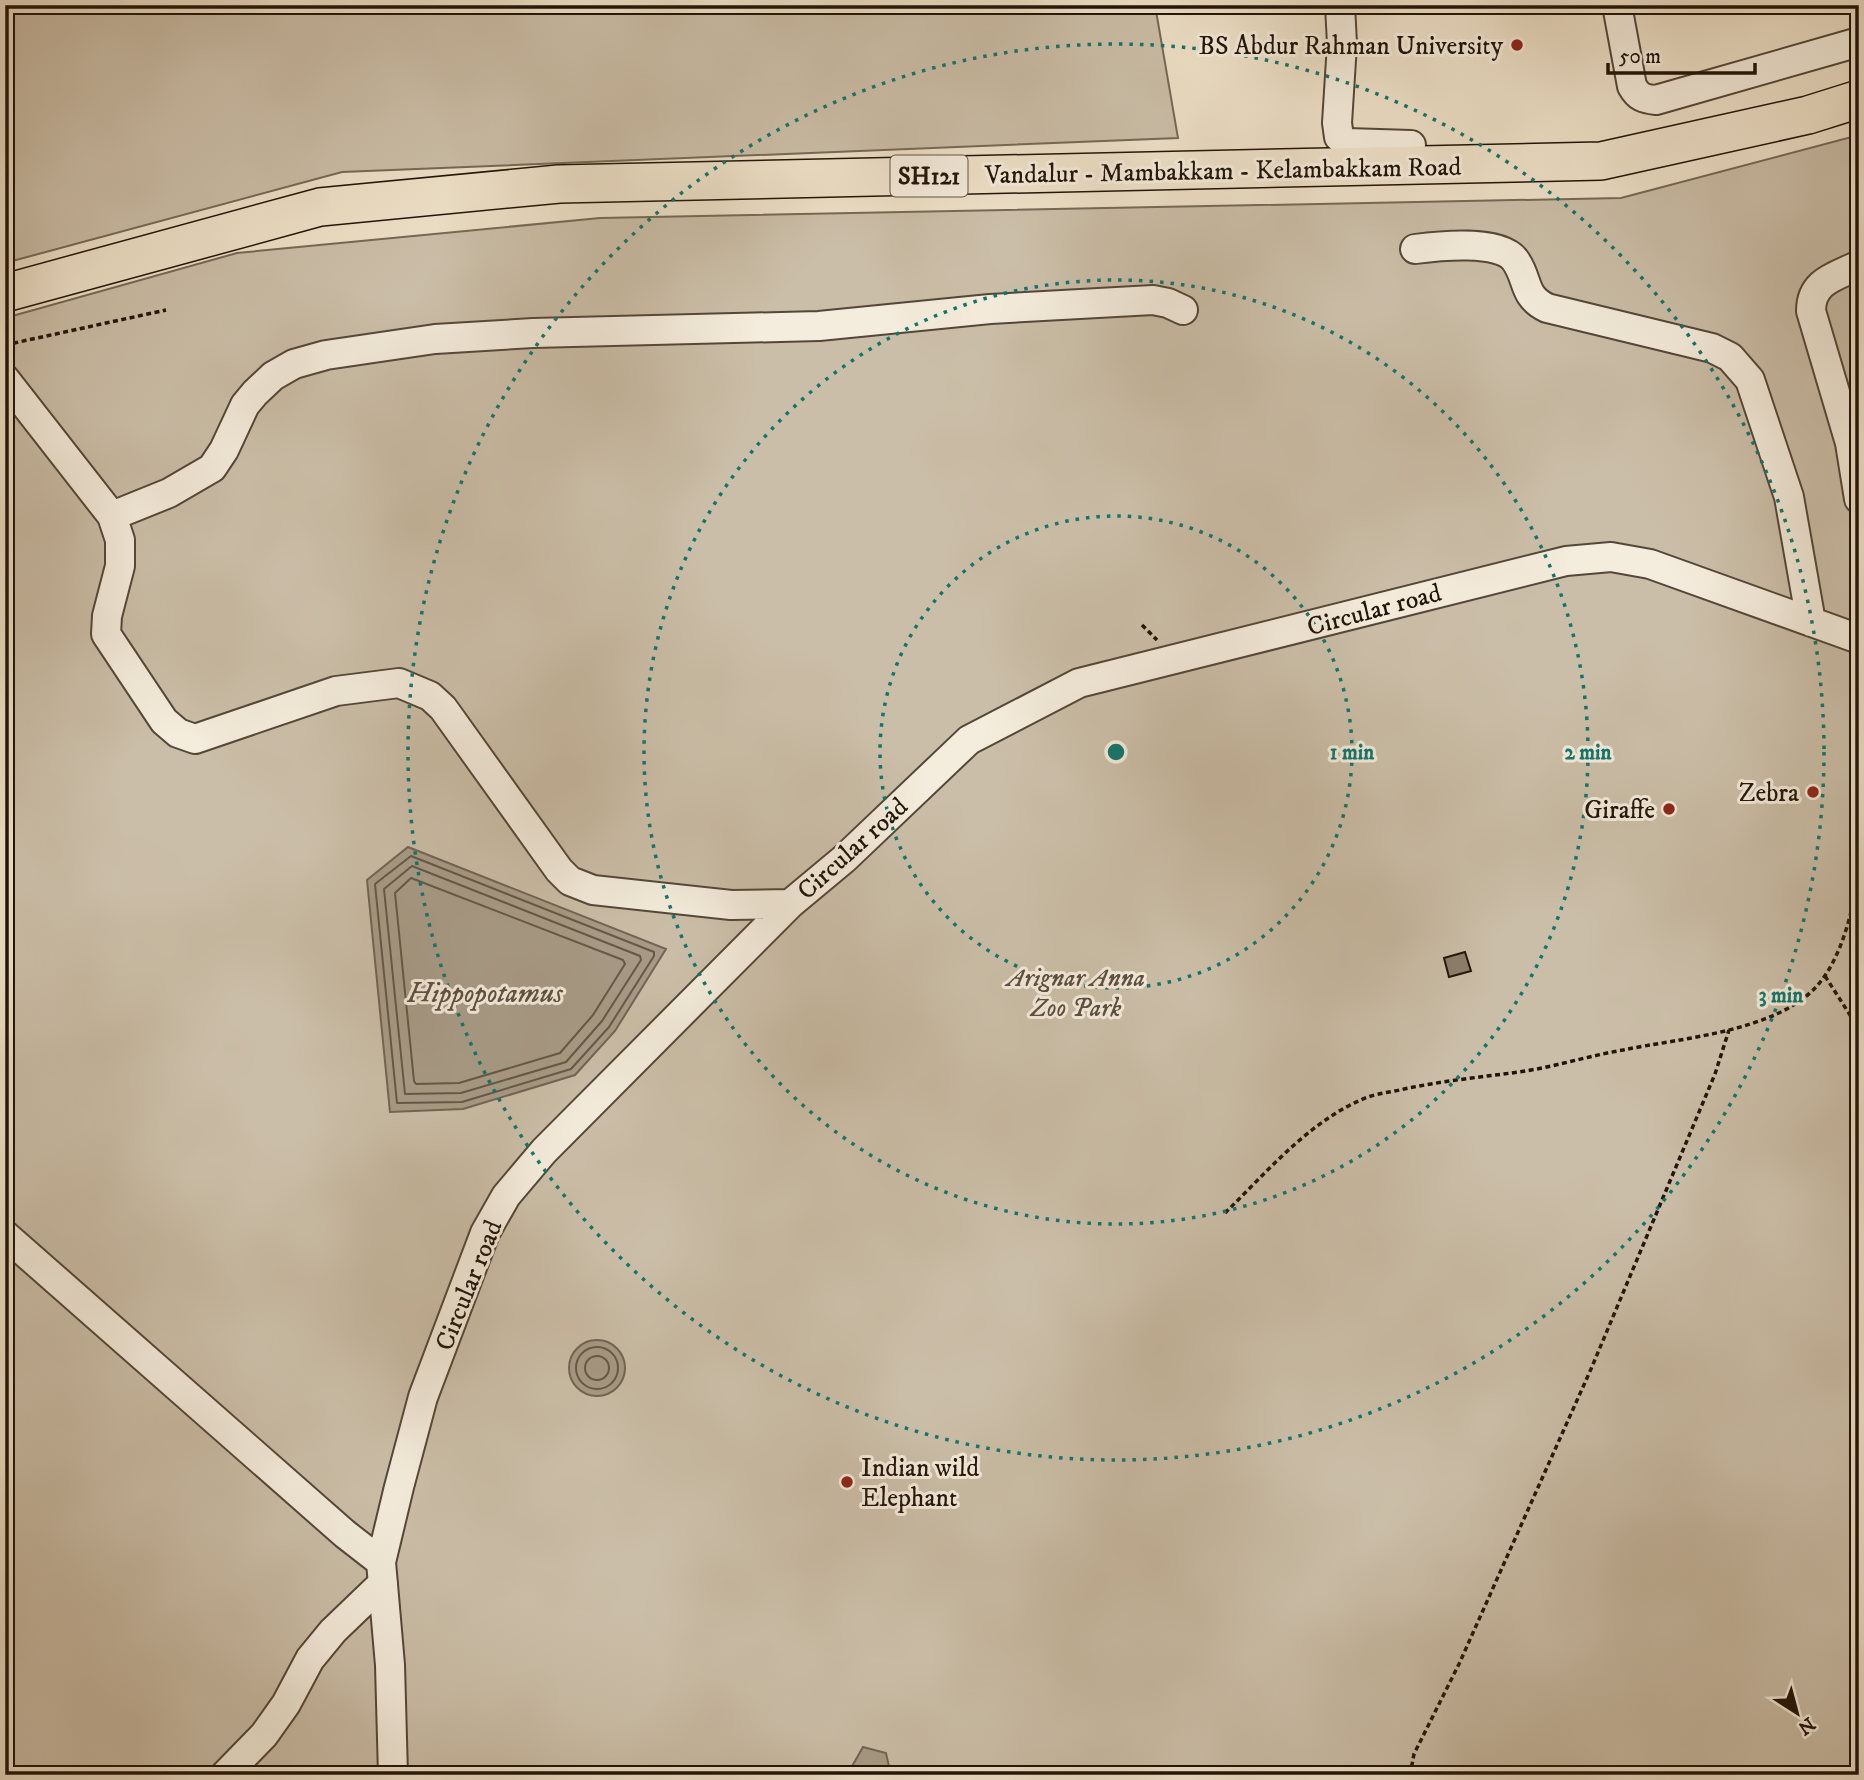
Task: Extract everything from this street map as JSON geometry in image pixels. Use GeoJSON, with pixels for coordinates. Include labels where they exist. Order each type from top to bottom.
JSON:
{"type":"FeatureCollection","features":[{"type":"Feature","properties":{"kind":"main road","name":"Vandalur - Mambakkam - Kelambakkam Road"},"geometry":{"type":"LineString","coordinates":[[5,293],[320,207],[560,193],[1601,161],[1808,115],[1859,99]]}},
{"type":"Feature","properties":{"kind":"main road","name":"Vandalur - Mambakkam - Kelambakkam Road"},"geometry":{"type":"LineString","coordinates":[[5,312],[323,224],[560,193],[1603,178],[1859,120]]}},
{"type":"Feature","properties":{"kind":"street"},"geometry":{"type":"LineString","coordinates":[[1340,5],[1342,44],[1337,123],[1339,137],[1347,143],[1411,145]]}},
{"type":"Feature","properties":{"kind":"street"},"geometry":{"type":"LineString","coordinates":[[1617,5],[1632,86],[1636,93],[1646,99],[1656,100],[1859,42]]}},
{"type":"Feature","properties":{"kind":"street"},"geometry":{"type":"LineString","coordinates":[[1415,248],[1489,247],[1506,252],[1515,260],[1535,302],[1547,308],[1713,348],[1730,357],[1749,380],[1789,497],[1811,622]]}},
{"type":"Feature","properties":{"kind":"street"},"geometry":{"type":"LineString","coordinates":[[1859,265],[1823,283],[1811,299],[1811,311],[1850,443],[1859,499]]}},
{"type":"Feature","properties":{"kind":"street"},"geometry":{"type":"LineString","coordinates":[[112,516],[169,493],[212,468],[224,450],[245,405],[255,393],[273,376],[294,364],[326,355],[447,339],[533,333],[819,326],[990,309],[1139,300],[1168,303],[1183,310]]}},
{"type":"Feature","properties":{"kind":"street"},"geometry":{"type":"LineString","coordinates":[[5,379],[112,516],[120,540],[120,566],[107,616],[106,634],[164,721],[178,733],[195,739],[336,691],[399,682],[430,696],[443,708],[559,870],[570,881],[593,890],[731,905],[790,904]]}},
{"type":"Feature","properties":{"kind":"street","name":"Circular road"},"geometry":{"type":"LineString","coordinates":[[393,1775],[390,1665],[382,1573],[399,1487],[423,1397],[485,1233],[506,1196],[544,1151],[790,904],[844,859],[969,740],[1079,683],[1566,561],[1611,557],[1650,564],[1859,639]]}},
{"type":"Feature","properties":{"kind":"street"},"geometry":{"type":"LineString","coordinates":[[5,1235],[335,1525],[382,1573],[310,1659],[286,1704],[264,1735],[225,1775]]}},
{"type":"Feature","properties":{"kind":"path"},"geometry":{"type":"LineString","coordinates":[[5,345],[166,310]]}},
{"type":"Feature","properties":{"kind":"path"},"geometry":{"type":"LineString","coordinates":[[1225,1213],[1336,1112],[1370,1096],[1436,1083],[1527,1071],[1729,1030],[1788,1010],[1815,988],[1829,970],[1854,905],[1859,870]]}},
{"type":"Feature","properties":{"kind":"path"},"geometry":{"type":"LineString","coordinates":[[1825,976],[1859,1029]]}},
{"type":"Feature","properties":{"kind":"path"},"geometry":{"type":"LineString","coordinates":[[1410,1775],[1414,1754],[1460,1664],[1591,1369],[1715,1074],[1729,1030]]}},
{"type":"Feature","properties":{"kind":"green space"},"geometry":{"type":"Polygon","coordinates":[[[5,5],[1155,5],[1178,138],[342,172],[5,263],[5,5]]]}},
{"type":"Feature","properties":{"kind":"green space","name":"Arignar Anna Zoo Park"},"geometry":{"type":"Polygon","coordinates":[[[1859,135],[1859,1775],[5,1775],[5,318],[237,253],[600,218],[1621,198],[1859,135]]]}},
{"type":"Feature","properties":{"kind":"water","name":"Hippopotamus"},"geometry":{"type":"Polygon","coordinates":[[[408,847],[666,949],[615,1031],[575,1075],[463,1109],[390,1112],[367,880],[408,847]]]}},
{"type":"Feature","properties":{"kind":"water"},"geometry":{"type":"Polygon","coordinates":[[[592,1340],[602,1340],[617,1348],[623,1357],[623,1379],[617,1388],[602,1396],[592,1396],[574,1384],[569,1373],[569,1363],[581,1345],[592,1340]]]}},
{"type":"Feature","properties":{"kind":"water"},"geometry":{"type":"Polygon","coordinates":[[[863,1747],[886,1753],[890,1771],[888,1775],[847,1775],[863,1747]]]}},
{"type":"Feature","properties":{"kind":"building"},"geometry":{"type":"Polygon","coordinates":[[[1465,952],[1471,971],[1449,977],[1444,958],[1465,952]]]}},
{"type":"Feature","properties":{"kind":"place","name":"BS Abdur Rahman University"},"geometry":{"type":"Point","coordinates":[1517,45]}},
{"type":"Feature","properties":{"kind":"place","name":"Zebra"},"geometry":{"type":"Point","coordinates":[1813,792]}},
{"type":"Feature","properties":{"kind":"place","name":"Giraffe"},"geometry":{"type":"Point","coordinates":[1669,809]}},
{"type":"Feature","properties":{"kind":"place","name":"Indian wild Elephant"},"geometry":{"type":"Point","coordinates":[847,1482]}}]}
